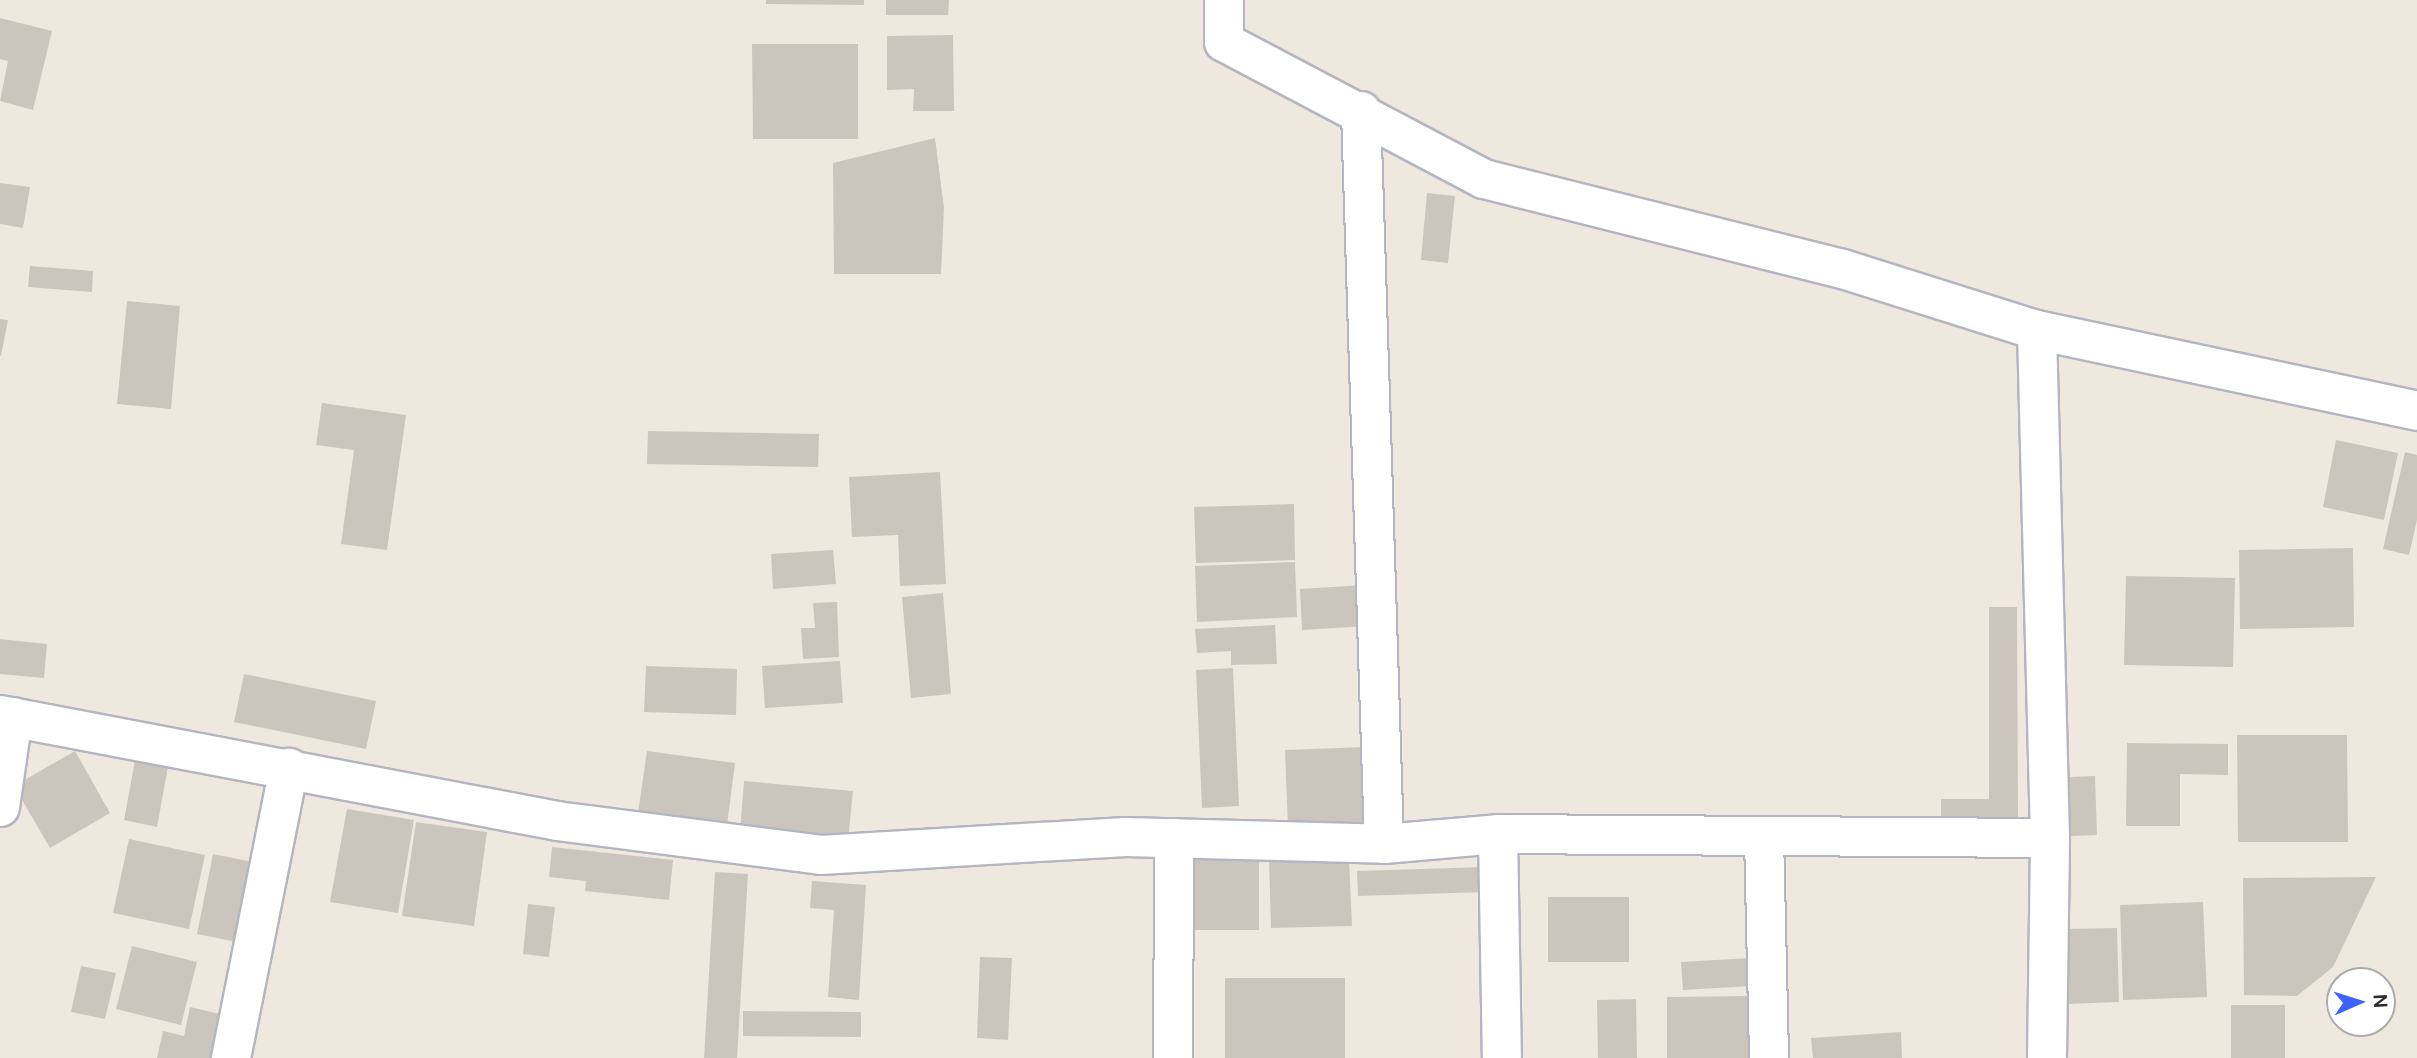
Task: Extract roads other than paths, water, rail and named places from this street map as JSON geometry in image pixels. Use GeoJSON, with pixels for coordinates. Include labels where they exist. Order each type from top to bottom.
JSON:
{"type":"FeatureCollection","features":[{"type":"Feature","properties":{"kind":"street"},"geometry":{"type":"LineString","coordinates":[[1224,0],[1224,42],[1361,111],[1485,179],[1843,269],[2037,330],[2417,411]]}},
{"type":"Feature","properties":{"kind":"street"},"geometry":{"type":"LineString","coordinates":[[1361,111],[1384,844]]}},
{"type":"Feature","properties":{"kind":"street"},"geometry":{"type":"LineString","coordinates":[[2037,330],[2050,838],[2047,1058]]}},
{"type":"Feature","properties":{"kind":"street"},"geometry":{"type":"LineString","coordinates":[[0,807],[7,716],[556,821],[821,855],[1125,836],[1384,844],[1498,834],[2050,838]]}},
{"type":"Feature","properties":{"kind":"street"},"geometry":{"type":"LineString","coordinates":[[231,1058],[289,768]]}},
{"type":"Feature","properties":{"kind":"street"},"geometry":{"type":"LineString","coordinates":[[1498,834],[1502,1058]]}},
{"type":"Feature","properties":{"kind":"street"},"geometry":{"type":"LineString","coordinates":[[1764,836],[1769,1058]]}},
{"type":"Feature","properties":{"kind":"street"},"geometry":{"type":"LineString","coordinates":[[1173,1058],[1174,838]]}}]}
